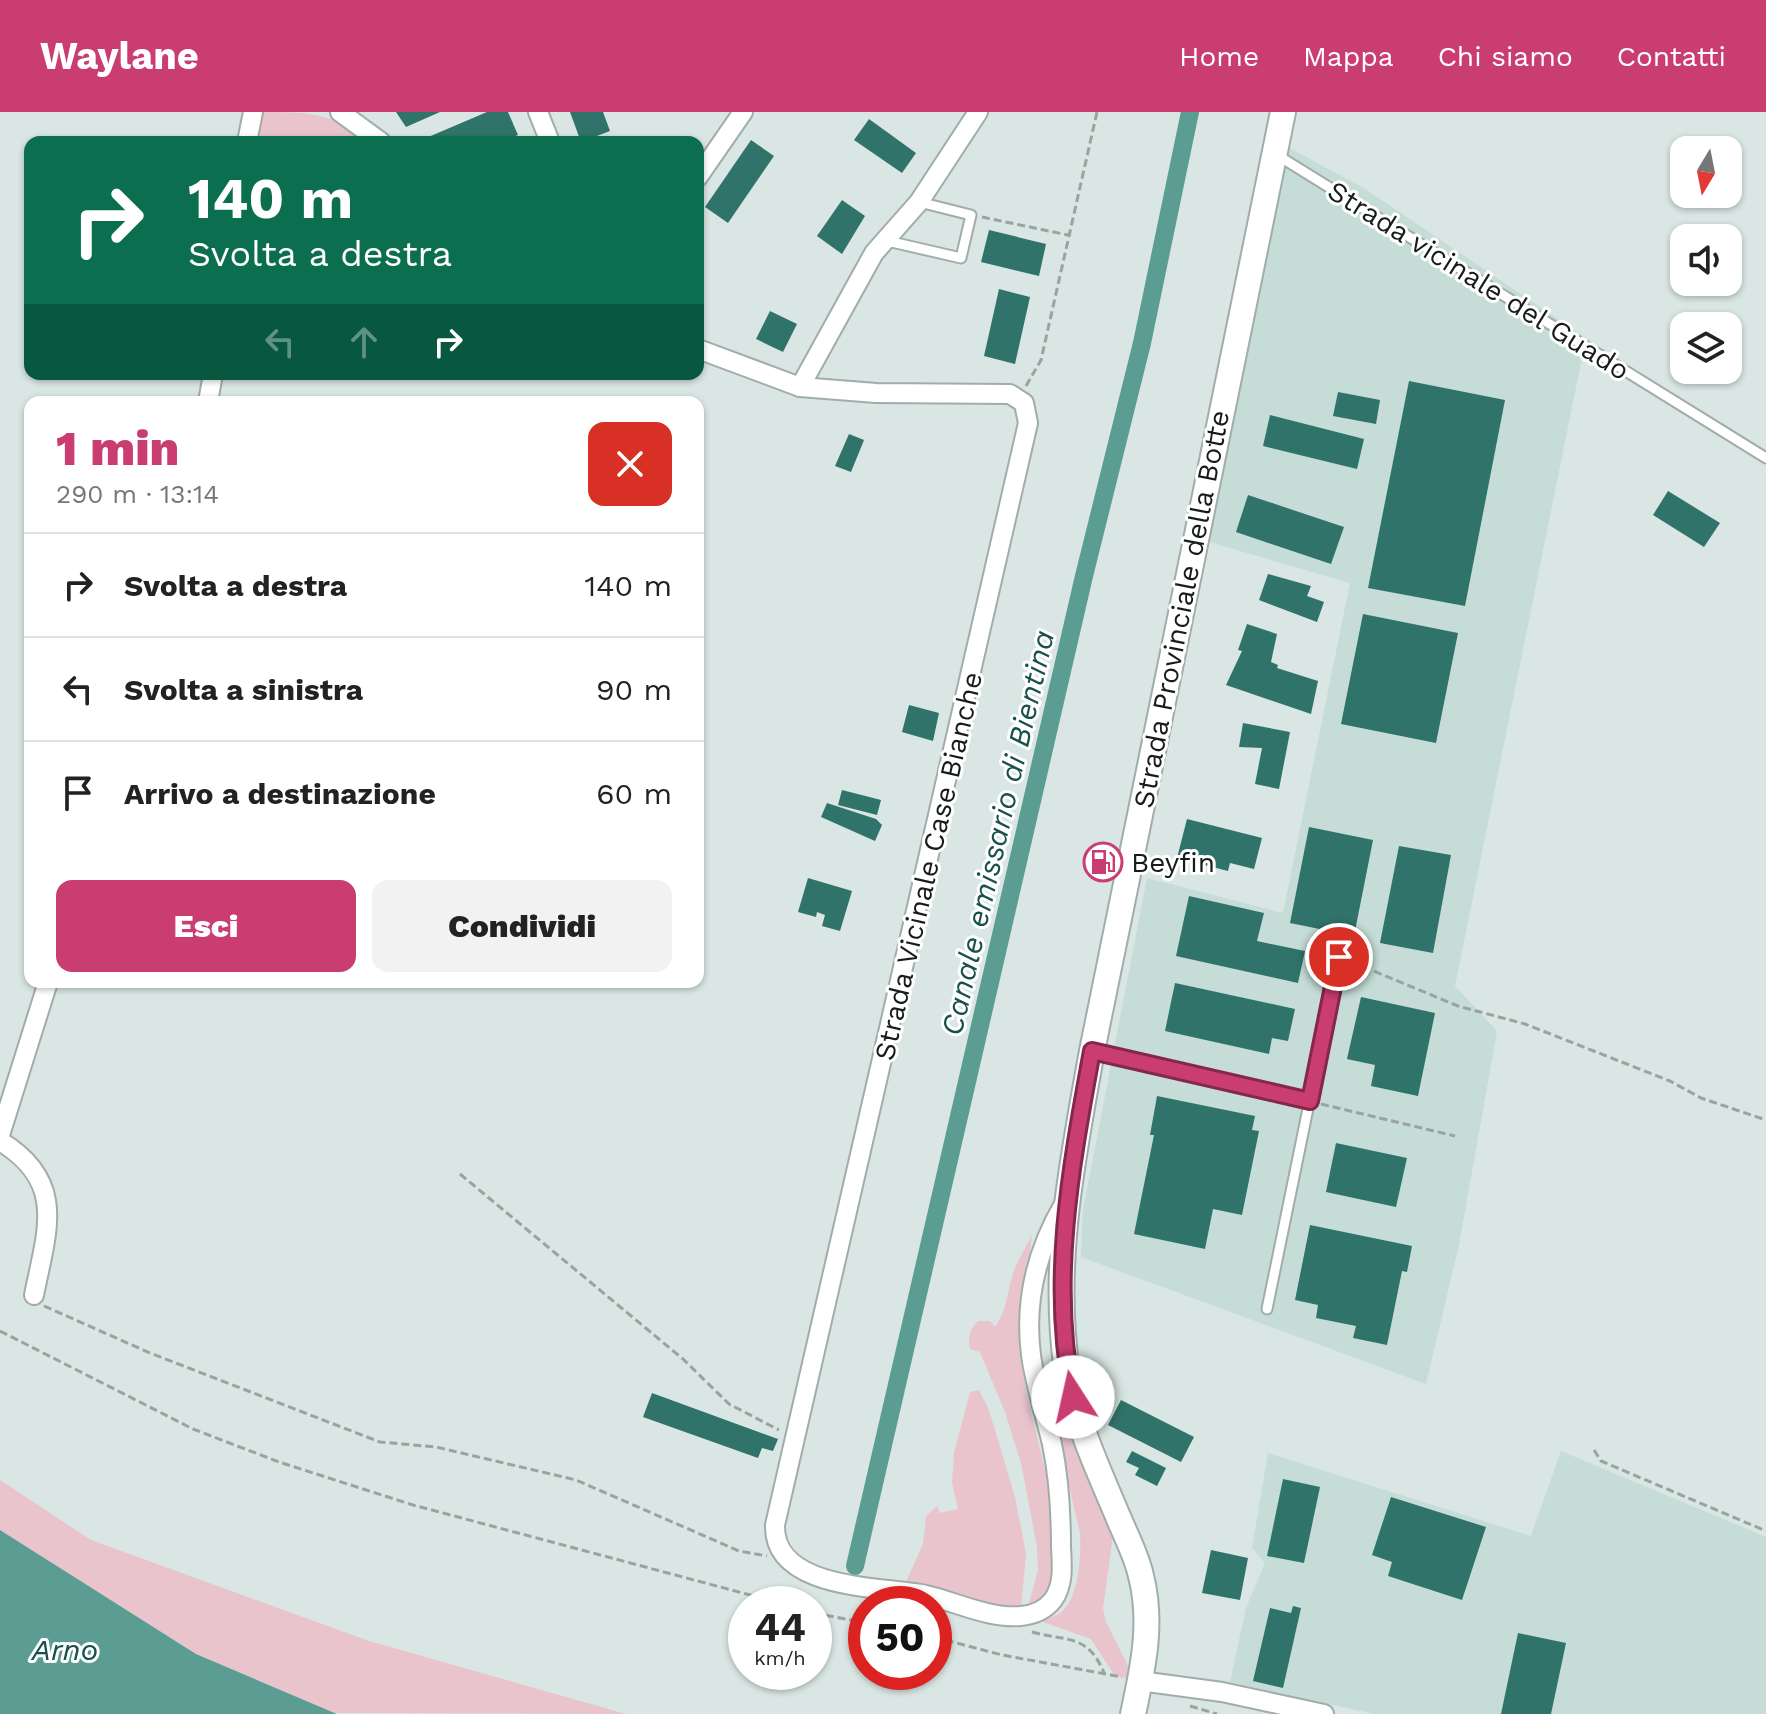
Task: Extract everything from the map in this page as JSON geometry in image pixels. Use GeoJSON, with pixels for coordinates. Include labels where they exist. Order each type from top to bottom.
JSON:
{"type":"FeatureCollection","features":[{"type":"Feature","properties":{"kind":"main road","name":"Strada Provinciale della Botte"},"geometry":{"type":"LineString","coordinates":[[1133,1714],[1147,1625],[1141,1575],[1081,1425],[1068,1372],[1063,1319],[1065,1202],[1092,1051],[1283,112]]}},
{"type":"Feature","properties":{"kind":"street"},"geometry":{"type":"LineString","coordinates":[[248,136],[253,112]]}},
{"type":"Feature","properties":{"kind":"street"},"geometry":{"type":"LineString","coordinates":[[340,112],[373,136]]}},
{"type":"Feature","properties":{"kind":"street"},"geometry":{"type":"LineString","coordinates":[[538,112],[548,136]]}},
{"type":"Feature","properties":{"kind":"street"},"geometry":{"type":"LineString","coordinates":[[704,168],[743,112]]}},
{"type":"Feature","properties":{"kind":"street"},"geometry":{"type":"LineString","coordinates":[[800,387],[883,240],[919,202],[978,112]]}},
{"type":"Feature","properties":{"kind":"street"},"geometry":{"type":"LineString","coordinates":[[704,351],[800,387],[876,393],[1010,394],[1020,399]]}},
{"type":"Feature","properties":{"kind":"street","name":"Strada Vicinale Case Bianche"},"geometry":{"type":"LineString","coordinates":[[781,1550],[775,1536],[775,1525],[1027,433],[1027,408],[1020,399]]}},
{"type":"Feature","properties":{"kind":"street"},"geometry":{"type":"LineString","coordinates":[[0,1135],[46,988]]}},
{"type":"Feature","properties":{"kind":"street"},"geometry":{"type":"LineString","coordinates":[[0,1141],[29,1162],[47,1194],[48,1222],[34,1295]]}},
{"type":"Feature","properties":{"kind":"street"},"geometry":{"type":"LineString","coordinates":[[781,1550],[812,1575],[841,1583],[906,1591],[1011,1616],[1034,1614],[1050,1604],[1062,1575],[1059,1488],[1036,1383],[1030,1324],[1039,1253],[1065,1202]]}},
{"type":"Feature","properties":{"kind":"street"},"geometry":{"type":"LineString","coordinates":[[1140,1681],[1222,1692],[1324,1714]]}},
{"type":"Feature","properties":{"kind":"lane","name":"Strada vicinale del Guado"},"geometry":{"type":"LineString","coordinates":[[1274,153],[1766,458]]}},
{"type":"Feature","properties":{"kind":"lane"},"geometry":{"type":"LineString","coordinates":[[883,240],[961,258],[971,215],[919,202]]}},
{"type":"Feature","properties":{"kind":"lane"},"geometry":{"type":"LineString","coordinates":[[1267,1309],[1339,957]]}},
{"type":"Feature","properties":{"kind":"lane"},"geometry":{"type":"LineString","coordinates":[[1092,1051],[1310,1101]]}},
{"type":"Feature","properties":{"kind":"path"},"geometry":{"type":"LineString","coordinates":[[1020,399],[1041,360],[1097,112]]}},
{"type":"Feature","properties":{"kind":"path"},"geometry":{"type":"LineString","coordinates":[[971,215],[1068,235]]}},
{"type":"Feature","properties":{"kind":"path"},"geometry":{"type":"LineString","coordinates":[[1339,957],[1458,1006],[1525,1024],[1670,1081],[1701,1098],[1766,1120]]}},
{"type":"Feature","properties":{"kind":"path"},"geometry":{"type":"LineString","coordinates":[[1310,1101],[1455,1136]]}},
{"type":"Feature","properties":{"kind":"path"},"geometry":{"type":"LineString","coordinates":[[460,1174],[674,1351],[729,1404],[778,1430],[794,1443]]}},
{"type":"Feature","properties":{"kind":"path"},"geometry":{"type":"LineString","coordinates":[[34,1295],[41,1305],[103,1334],[380,1442],[436,1447],[562,1477],[739,1551],[765,1556],[781,1550]]}},
{"type":"Feature","properties":{"kind":"path"},"geometry":{"type":"LineString","coordinates":[[0,1331],[193,1429],[279,1462],[413,1505],[728,1589]]}},
{"type":"Feature","properties":{"kind":"path"},"geometry":{"type":"LineString","coordinates":[[1594,1450],[1601,1461],[1766,1531]]}},
{"type":"Feature","properties":{"kind":"path"},"geometry":{"type":"LineString","coordinates":[[1025,1630],[1082,1642],[1098,1659],[1105,1675]]}},
{"type":"Feature","properties":{"kind":"path"},"geometry":{"type":"LineString","coordinates":[[952,1641],[1140,1681]]}},
{"type":"Feature","properties":{"kind":"shaded area"},"geometry":{"type":"Polygon","coordinates":[[[263,112],[325,117],[357,133],[354,136],[259,136],[263,112]]]}},
{"type":"Feature","properties":{"kind":"shaded area"},"geometry":{"type":"Polygon","coordinates":[[[1288,147],[1365,189],[1586,338],[1455,986],[1497,1031],[1459,1245],[1426,1384],[1081,1257],[1083,1210],[1147,878],[1283,913],[1350,583],[1206,541],[1288,147]]]}},
{"type":"Feature","properties":{"kind":"shaded area"},"geometry":{"type":"Polygon","coordinates":[[[1032,1235],[1019,1338],[1024,1382],[1052,1504],[1055,1565],[1050,1596],[1027,1610],[1038,1570],[1037,1547],[1021,1463],[1005,1412],[980,1352],[970,1349],[969,1341],[978,1321],[990,1321],[995,1327],[1005,1307],[1016,1266],[1032,1235]]]}},
{"type":"Feature","properties":{"kind":"shaded area"},"geometry":{"type":"Polygon","coordinates":[[[979,1390],[989,1410],[1015,1497],[1026,1554],[1021,1610],[1005,1611],[952,1598],[952,1586],[904,1586],[923,1544],[926,1516],[937,1506],[940,1513],[958,1509],[952,1482],[954,1453],[970,1392],[979,1390]]]}},
{"type":"Feature","properties":{"kind":"shaded area"},"geometry":{"type":"Polygon","coordinates":[[[1054,1391],[1114,1529],[1103,1608],[1106,1622],[1129,1668],[1127,1678],[1115,1676],[1091,1639],[1040,1621],[1059,1614],[1066,1607],[1075,1588],[1080,1553],[1080,1533],[1050,1405],[1050,1394],[1054,1391]]]}},
{"type":"Feature","properties":{"kind":"shaded area"},"geometry":{"type":"Polygon","coordinates":[[[1561,1451],[1766,1537],[1766,1714],[1375,1714],[1230,1682],[1246,1608],[1265,1563],[1252,1548],[1268,1453],[1531,1536],[1561,1451]]]}},
{"type":"Feature","properties":{"kind":"shaded area"},"geometry":{"type":"Polygon","coordinates":[[[0,1480],[91,1540],[369,1641],[626,1714],[335,1713],[196,1654],[0,1530],[0,1480]]]}},
{"type":"Feature","properties":{"kind":"water","name":"Arno"},"geometry":{"type":"Polygon","coordinates":[[[0,1530],[196,1654],[337,1714],[0,1714],[0,1530]]]}},
{"type":"Feature","properties":{"kind":"building"},"geometry":{"type":"Polygon","coordinates":[[[396,112],[440,112],[406,127],[396,112]]]}},
{"type":"Feature","properties":{"kind":"building"},"geometry":{"type":"Polygon","coordinates":[[[487,112],[508,112],[518,135],[516,136],[431,136],[487,112]]]}},
{"type":"Feature","properties":{"kind":"building"},"geometry":{"type":"Polygon","coordinates":[[[570,112],[603,112],[610,131],[597,136],[579,136],[570,112]]]}},
{"type":"Feature","properties":{"kind":"building"},"geometry":{"type":"Polygon","coordinates":[[[869,119],[916,153],[902,173],[854,140],[869,119]]]}},
{"type":"Feature","properties":{"kind":"building"},"geometry":{"type":"Polygon","coordinates":[[[751,140],[774,156],[728,223],[705,207],[751,140]]]}},
{"type":"Feature","properties":{"kind":"building"},"geometry":{"type":"Polygon","coordinates":[[[842,200],[865,216],[842,254],[817,236],[842,200]]]}},
{"type":"Feature","properties":{"kind":"building"},"geometry":{"type":"Polygon","coordinates":[[[989,230],[1046,244],[1039,276],[981,262],[989,230]]]}},
{"type":"Feature","properties":{"kind":"building"},"geometry":{"type":"Polygon","coordinates":[[[999,289],[1030,297],[1015,364],[984,356],[999,289]]]}},
{"type":"Feature","properties":{"kind":"building"},"geometry":{"type":"Polygon","coordinates":[[[770,311],[797,324],[783,352],[756,339],[770,311]]]}},
{"type":"Feature","properties":{"kind":"building"},"geometry":{"type":"Polygon","coordinates":[[[1409,381],[1505,400],[1465,606],[1368,588],[1409,381]]]}},
{"type":"Feature","properties":{"kind":"building"},"geometry":{"type":"Polygon","coordinates":[[[1338,392],[1380,400],[1376,424],[1333,416],[1338,392]]]}},
{"type":"Feature","properties":{"kind":"building"},"geometry":{"type":"Polygon","coordinates":[[[1270,415],[1364,439],[1357,469],[1263,446],[1270,415]]]}},
{"type":"Feature","properties":{"kind":"building"},"geometry":{"type":"Polygon","coordinates":[[[849,434],[864,440],[851,472],[835,466],[849,434]]]}},
{"type":"Feature","properties":{"kind":"building"},"geometry":{"type":"Polygon","coordinates":[[[1668,491],[1720,523],[1704,547],[1653,515],[1668,491]]]}},
{"type":"Feature","properties":{"kind":"building"},"geometry":{"type":"Polygon","coordinates":[[[1248,495],[1344,527],[1331,564],[1236,532],[1248,495]]]}},
{"type":"Feature","properties":{"kind":"building"},"geometry":{"type":"Polygon","coordinates":[[[1268,574],[1311,586],[1307,596],[1324,602],[1317,622],[1259,600],[1268,574]]]}},
{"type":"Feature","properties":{"kind":"building"},"geometry":{"type":"Polygon","coordinates":[[[1363,614],[1458,633],[1436,743],[1341,724],[1363,614]]]}},
{"type":"Feature","properties":{"kind":"building"},"geometry":{"type":"Polygon","coordinates":[[[1247,624],[1277,634],[1271,662],[1278,665],[1277,668],[1318,681],[1311,714],[1226,685],[1242,651],[1238,650],[1247,624]]]}},
{"type":"Feature","properties":{"kind":"building"},"geometry":{"type":"Polygon","coordinates":[[[909,705],[939,713],[933,741],[902,732],[909,705]]]}},
{"type":"Feature","properties":{"kind":"building"},"geometry":{"type":"Polygon","coordinates":[[[1243,723],[1290,732],[1279,789],[1255,784],[1262,748],[1239,747],[1243,723]]]}},
{"type":"Feature","properties":{"kind":"building"},"geometry":{"type":"Polygon","coordinates":[[[842,790],[881,800],[877,815],[838,805],[842,790]]]}},
{"type":"Feature","properties":{"kind":"building"},"geometry":{"type":"Polygon","coordinates":[[[827,803],[876,819],[882,825],[875,841],[821,817],[827,803]]]}},
{"type":"Feature","properties":{"kind":"building"},"geometry":{"type":"Polygon","coordinates":[[[1187,819],[1262,838],[1254,869],[1230,863],[1228,871],[1177,858],[1187,819]]]}},
{"type":"Feature","properties":{"kind":"building"},"geometry":{"type":"Polygon","coordinates":[[[1309,827],[1373,840],[1354,936],[1290,923],[1309,827]]]}},
{"type":"Feature","properties":{"kind":"building"},"geometry":{"type":"Polygon","coordinates":[[[1399,846],[1451,855],[1433,953],[1380,943],[1399,846]]]}},
{"type":"Feature","properties":{"kind":"building"},"geometry":{"type":"Polygon","coordinates":[[[1104,855],[1118,857],[1115,874],[1101,872],[1104,855]]]}},
{"type":"Feature","properties":{"kind":"building"},"geometry":{"type":"Polygon","coordinates":[[[808,878],[852,891],[840,931],[822,926],[825,915],[817,912],[816,917],[798,912],[808,878]]]}},
{"type":"Feature","properties":{"kind":"building"},"geometry":{"type":"Polygon","coordinates":[[[1189,896],[1264,913],[1257,941],[1305,951],[1298,983],[1176,956],[1189,896]]]}},
{"type":"Feature","properties":{"kind":"building"},"geometry":{"type":"Polygon","coordinates":[[[1175,983],[1295,1009],[1288,1041],[1272,1038],[1269,1054],[1165,1031],[1175,983]]]}},
{"type":"Feature","properties":{"kind":"building"},"geometry":{"type":"Polygon","coordinates":[[[1361,997],[1435,1013],[1418,1096],[1371,1086],[1375,1065],[1347,1059],[1361,997]]]}},
{"type":"Feature","properties":{"kind":"building"},"geometry":{"type":"Polygon","coordinates":[[[1157,1096],[1255,1116],[1252,1130],[1259,1131],[1242,1215],[1213,1209],[1205,1249],[1134,1234],[1154,1135],[1150,1135],[1157,1096]]]}},
{"type":"Feature","properties":{"kind":"building"},"geometry":{"type":"Polygon","coordinates":[[[1336,1143],[1407,1158],[1396,1207],[1326,1192],[1336,1143]]]}},
{"type":"Feature","properties":{"kind":"building"},"geometry":{"type":"Polygon","coordinates":[[[1310,1225],[1412,1246],[1407,1272],[1402,1271],[1387,1345],[1353,1338],[1356,1326],[1316,1318],[1318,1305],[1295,1300],[1310,1225]]]}},
{"type":"Feature","properties":{"kind":"building"},"geometry":{"type":"Polygon","coordinates":[[[652,1393],[778,1439],[773,1451],[762,1448],[758,1458],[643,1417],[652,1393]]]}},
{"type":"Feature","properties":{"kind":"building"},"geometry":{"type":"Polygon","coordinates":[[[1121,1400],[1194,1437],[1181,1462],[1108,1425],[1121,1400]]]}},
{"type":"Feature","properties":{"kind":"building"},"geometry":{"type":"Polygon","coordinates":[[[1132,1451],[1166,1468],[1157,1486],[1135,1475],[1139,1468],[1126,1462],[1132,1451]]]}},
{"type":"Feature","properties":{"kind":"building"},"geometry":{"type":"Polygon","coordinates":[[[1283,1479],[1320,1487],[1304,1563],[1267,1556],[1283,1479]]]}},
{"type":"Feature","properties":{"kind":"building"},"geometry":{"type":"Polygon","coordinates":[[[1391,1497],[1486,1527],[1462,1600],[1388,1576],[1392,1562],[1372,1555],[1391,1497]]]}},
{"type":"Feature","properties":{"kind":"building"},"geometry":{"type":"Polygon","coordinates":[[[1211,1550],[1248,1558],[1240,1600],[1202,1593],[1211,1550]]]}},
{"type":"Feature","properties":{"kind":"building"},"geometry":{"type":"Polygon","coordinates":[[[1293,1606],[1301,1608],[1283,1688],[1253,1681],[1270,1608],[1291,1613],[1293,1606]]]}},
{"type":"Feature","properties":{"kind":"building"},"geometry":{"type":"Polygon","coordinates":[[[1518,1633],[1566,1643],[1551,1714],[1501,1714],[1518,1633]]]}},
{"type":"Feature","properties":{"kind":"waterway","name":"Canale emissario di Bientina"},"geometry":{"type":"LineString","coordinates":[[855,1566],[1084,576],[1142,343],[1190,112]]}},
{"type":"Feature","properties":{"kind":"place","name":"Beyfin"},"geometry":{"type":"Point","coordinates":[1103,862]}},
{"type":"Feature","properties":{"kind":"route"},"geometry":{"type":"LineString","coordinates":[[1073,1397],[1063,1330],[1065,1202],[1092,1051],[1310,1101],[1339,957]]}}]}
